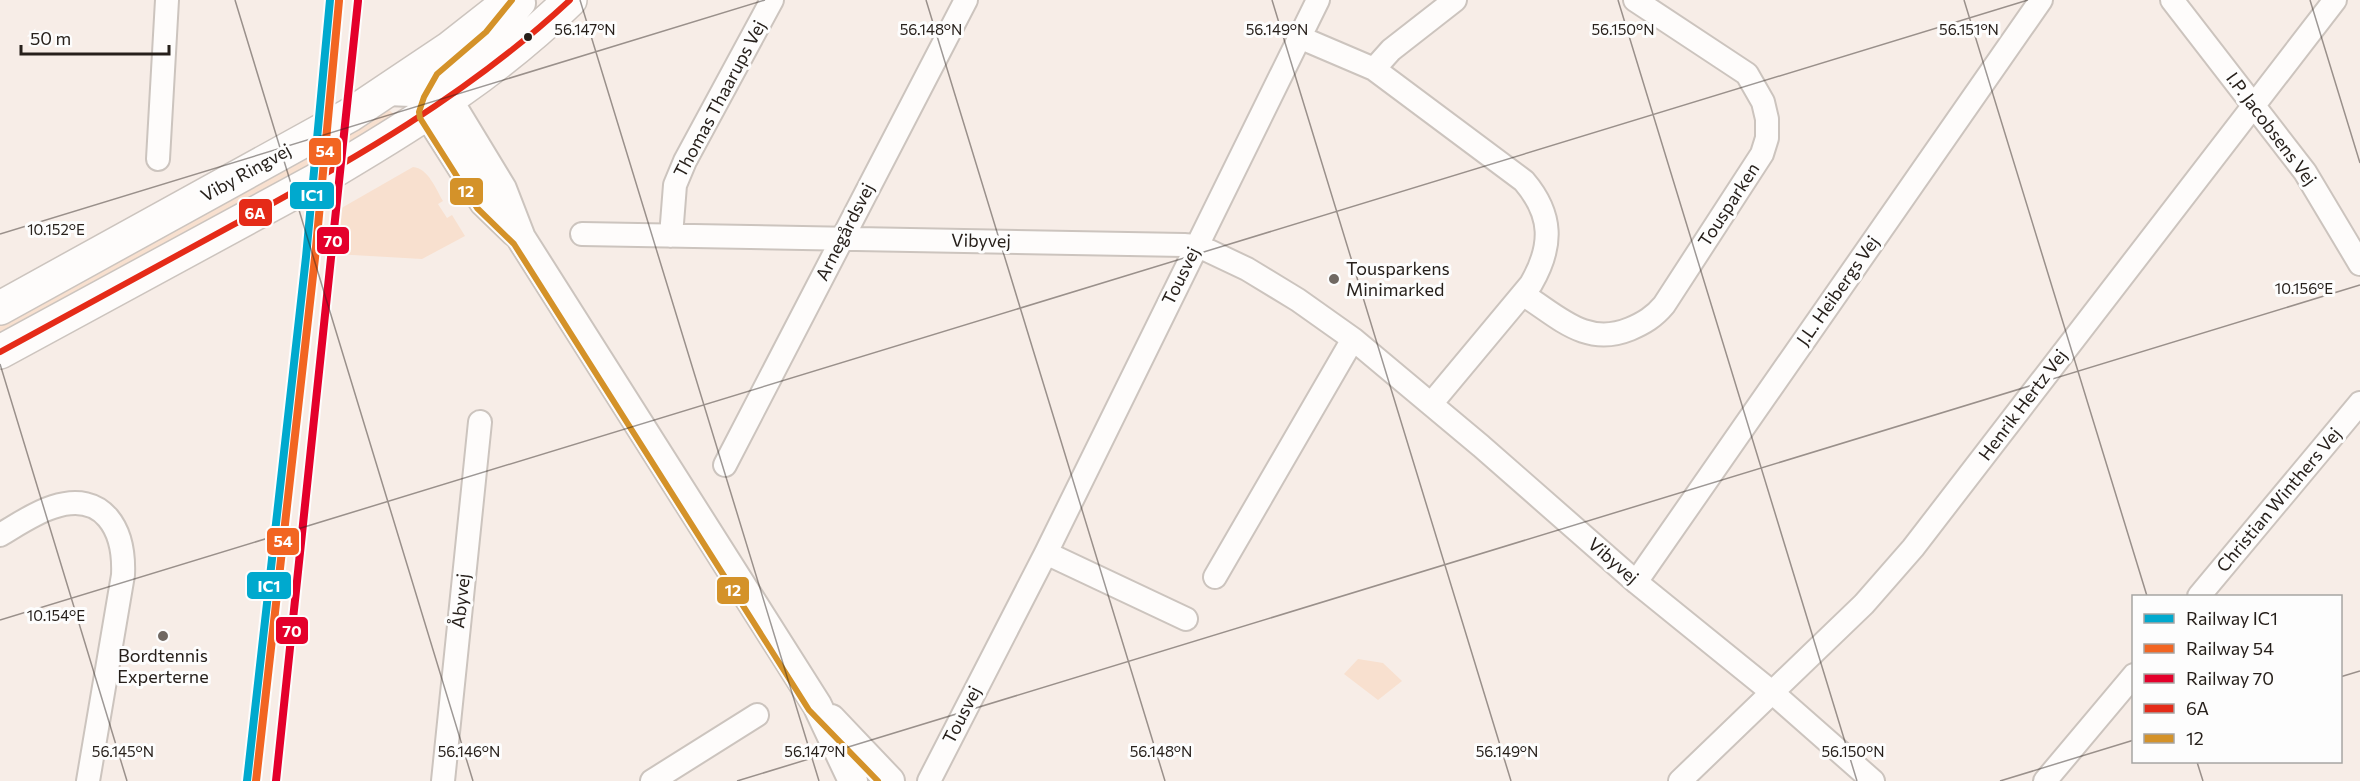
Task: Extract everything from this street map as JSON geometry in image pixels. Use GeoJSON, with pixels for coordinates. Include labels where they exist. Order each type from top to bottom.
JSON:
{"type":"FeatureCollection","features":[{"type":"Feature","properties":{"kind":"main road","name":"Viby Ringvej"},"geometry":{"type":"LineString","coordinates":[[0,308],[313,137],[388,91],[450,48],[511,0]]}},
{"type":"Feature","properties":{"kind":"main road"},"geometry":{"type":"LineString","coordinates":[[0,352],[337,169],[508,55],[570,0]]}},
{"type":"Feature","properties":{"kind":"street"},"geometry":{"type":"LineString","coordinates":[[158,159],[167,0]]}},
{"type":"Feature","properties":{"kind":"street"},"geometry":{"type":"LineString","coordinates":[[436,103],[451,70],[488,43],[524,0]]}},
{"type":"Feature","properties":{"kind":"street","name":"Thomas Thaarups Vej"},"geometry":{"type":"LineString","coordinates":[[671,236],[675,185],[684,162],[772,0]]}},
{"type":"Feature","properties":{"kind":"street","name":"Arnegårdsvej"},"geometry":{"type":"LineString","coordinates":[[724,465],[966,0]]}},
{"type":"Feature","properties":{"kind":"street","name":"Tousvej"},"geometry":{"type":"LineString","coordinates":[[929,781],[1046,553],[1318,0]]}},
{"type":"Feature","properties":{"kind":"street"},"geometry":{"type":"LineString","coordinates":[[1374,69],[1391,50],[1455,0]]}},
{"type":"Feature","properties":{"kind":"street","name":"Tousparken"},"geometry":{"type":"LineString","coordinates":[[1524,295],[1574,327],[1591,335],[1607,336],[1623,332],[1653,318],[1664,305],[1762,154],[1767,138],[1767,119],[1763,102],[1747,75],[1635,0]]}},
{"type":"Feature","properties":{"kind":"street","name":"J.L. Heibergs Vej"},"geometry":{"type":"LineString","coordinates":[[1636,582],[2041,0]]}},
{"type":"Feature","properties":{"kind":"street","name":"I.P. Jacobsens Vej"},"geometry":{"type":"LineString","coordinates":[[2172,0],[2305,172],[2360,264]]}},
{"type":"Feature","properties":{"kind":"street","name":"Henrik Hertz Vej"},"geometry":{"type":"LineString","coordinates":[[1680,781],[1864,604],[1913,548],[2335,0]]}},
{"type":"Feature","properties":{"kind":"street"},"geometry":{"type":"LineString","coordinates":[[1299,37],[1374,69],[1524,181],[1537,196],[1544,211],[1548,230],[1546,252],[1540,268],[1524,295],[1431,404]]}},
{"type":"Feature","properties":{"kind":"street"},"geometry":{"type":"LineString","coordinates":[[388,91],[436,103]]}},
{"type":"Feature","properties":{"kind":"street"},"geometry":{"type":"LineString","coordinates":[[436,103],[484,202],[521,238],[816,705],[853,781]]}},
{"type":"Feature","properties":{"kind":"street","name":"Vibyvej"},"geometry":{"type":"LineString","coordinates":[[582,234],[1195,246],[1247,269],[1298,300],[1353,339],[1636,582],[1773,693],[1874,781]]}},
{"type":"Feature","properties":{"kind":"street"},"geometry":{"type":"LineString","coordinates":[[1215,577],[1353,339]]}},
{"type":"Feature","properties":{"kind":"street","name":"Christian Winthers Vej"},"geometry":{"type":"LineString","coordinates":[[2201,595],[2360,403]]}},
{"type":"Feature","properties":{"kind":"street","name":"Åbyvej"},"geometry":{"type":"LineString","coordinates":[[443,781],[480,422]]}},
{"type":"Feature","properties":{"kind":"street"},"geometry":{"type":"LineString","coordinates":[[0,535],[55,507],[87,504],[101,510],[113,523],[120,539],[124,556],[123,575],[88,781]]}},
{"type":"Feature","properties":{"kind":"street"},"geometry":{"type":"LineString","coordinates":[[1046,553],[1186,619]]}},
{"type":"Feature","properties":{"kind":"street"},"geometry":{"type":"LineString","coordinates":[[2045,781],[2132,676]]}},
{"type":"Feature","properties":{"kind":"street"},"geometry":{"type":"LineString","coordinates":[[816,705],[890,781]]}},
{"type":"Feature","properties":{"kind":"street"},"geometry":{"type":"LineString","coordinates":[[652,781],[758,715]]}},
{"type":"Feature","properties":{"kind":"shaded area"},"geometry":{"type":"Polygon","coordinates":[[[389,110],[395,115],[394,120],[0,339],[0,323],[389,110]]]}},
{"type":"Feature","properties":{"kind":"shaded area"},"geometry":{"type":"Polygon","coordinates":[[[413,167],[423,171],[431,180],[443,201],[438,204],[447,218],[452,215],[465,236],[422,259],[335,254],[338,210],[413,167]]]}},
{"type":"Feature","properties":{"kind":"shaded area"},"geometry":{"type":"Polygon","coordinates":[[[1358,659],[1383,663],[1402,681],[1378,700],[1344,674],[1358,659]]]}},
{"type":"Feature","properties":{"kind":"rail line","name":"IC1"},"geometry":{"type":"LineString","coordinates":[[247,781],[306,257],[330,0]]}},
{"type":"Feature","properties":{"kind":"rail line","name":"54"},"geometry":{"type":"LineString","coordinates":[[256,781],[315,258],[339,1]]}},
{"type":"Feature","properties":{"kind":"rail line","name":"70"},"geometry":{"type":"LineString","coordinates":[[276,781],[358,1]]}},
{"type":"Feature","properties":{"kind":"transit line","name":"12"},"geometry":{"type":"LineString","coordinates":[[512,0],[486,32],[437,74],[424,97],[419,112],[420,118],[477,208],[514,244],[809,710],[878,781]]}},
{"type":"Feature","properties":{"kind":"transit line","name":"6A"},"geometry":{"type":"LineString","coordinates":[[0,352],[365,151],[450,96],[491,66],[570,0]]}},
{"type":"Feature","properties":{"kind":"place","name":"Tousparkens Minimarked"},"geometry":{"type":"Point","coordinates":[1334,279]}},
{"type":"Feature","properties":{"kind":"place","name":"Bordtennis Experterne"},"geometry":{"type":"Point","coordinates":[163,636]}}]}
